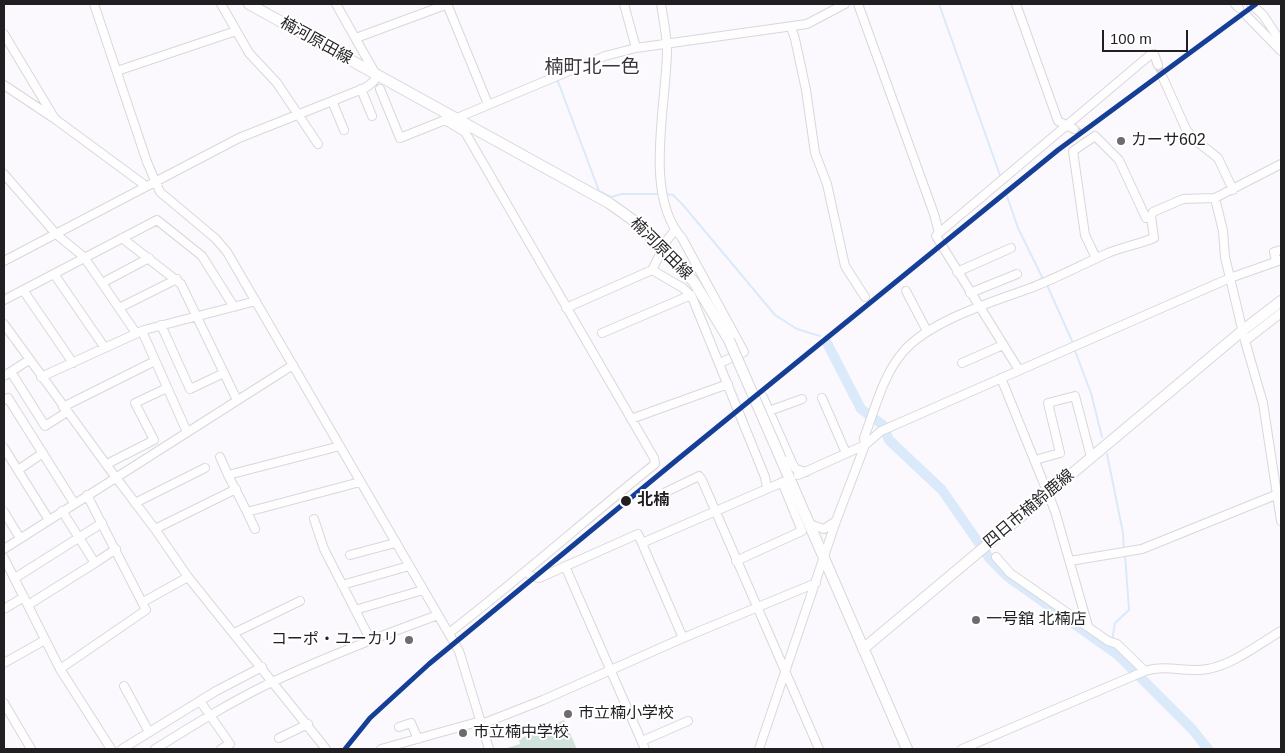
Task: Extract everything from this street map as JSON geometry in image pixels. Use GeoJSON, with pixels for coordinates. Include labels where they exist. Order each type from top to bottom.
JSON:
{"type":"FeatureCollection","features":[{"type":"Feature","properties":{"kind":"main road","name":"楠河原田線"},"geometry":{"type":"LineString","coordinates":[[249,4],[377,74],[450,117],[609,203],[637,223],[662,248],[694,282],[729,340],[863,649]]}},
{"type":"Feature","properties":{"kind":"main road","name":"四日市楠鈴鹿線"},"geometry":{"type":"LineString","coordinates":[[863,649],[1091,457],[1244,336],[1281,301]]}},
{"type":"Feature","properties":{"kind":"main road"},"geometry":{"type":"LineString","coordinates":[[863,649],[907,749]]}},
{"type":"Feature","properties":{"kind":"street"},"geometry":{"type":"LineString","coordinates":[[94,4],[160,192],[223,247],[256,301],[292,366],[449,633],[463,660],[489,749]]}},
{"type":"Feature","properties":{"kind":"street"},"geometry":{"type":"LineString","coordinates":[[221,4],[249,53],[277,83],[318,144]]}},
{"type":"Feature","properties":{"kind":"street"},"geometry":{"type":"LineString","coordinates":[[4,261],[238,138],[361,89],[373,82],[377,74],[336,4]]}},
{"type":"Feature","properties":{"kind":"street"},"geometry":{"type":"LineString","coordinates":[[356,38],[447,4],[488,104]]}},
{"type":"Feature","properties":{"kind":"street"},"geometry":{"type":"LineString","coordinates":[[624,4],[636,48]]}},
{"type":"Feature","properties":{"kind":"street"},"geometry":{"type":"LineString","coordinates":[[661,4],[667,44],[660,130],[664,193],[676,230],[744,352],[720,363]]}},
{"type":"Feature","properties":{"kind":"street"},"geometry":{"type":"LineString","coordinates":[[380,89],[400,138],[433,127],[450,117],[488,104],[605,56],[636,48],[808,24],[845,4]]}},
{"type":"Feature","properties":{"kind":"street"},"geometry":{"type":"LineString","coordinates":[[858,4],[912,149],[939,233]]}},
{"type":"Feature","properties":{"kind":"street"},"geometry":{"type":"LineString","coordinates":[[1016,4],[1058,121],[1071,127]]}},
{"type":"Feature","properties":{"kind":"street"},"geometry":{"type":"LineString","coordinates":[[1251,4],[1263,15],[1281,42]]}},
{"type":"Feature","properties":{"kind":"street"},"geometry":{"type":"LineString","coordinates":[[1246,15],[1281,51]]}},
{"type":"Feature","properties":{"kind":"street"},"geometry":{"type":"LineString","coordinates":[[791,27],[806,90],[815,153],[828,184],[845,266],[865,297]]}},
{"type":"Feature","properties":{"kind":"street"},"geometry":{"type":"LineString","coordinates":[[117,71],[236,32]]}},
{"type":"Feature","properties":{"kind":"street"},"geometry":{"type":"LineString","coordinates":[[4,34],[55,119]]}},
{"type":"Feature","properties":{"kind":"street"},"geometry":{"type":"LineString","coordinates":[[1019,370],[936,236],[1071,127],[1150,56],[1154,54],[1158,65]]}},
{"type":"Feature","properties":{"kind":"street"},"geometry":{"type":"LineString","coordinates":[[1163,78],[1186,129],[1194,139],[1218,158],[1233,190]]}},
{"type":"Feature","properties":{"kind":"street"},"geometry":{"type":"LineString","coordinates":[[4,85],[55,119],[146,186]]}},
{"type":"Feature","properties":{"kind":"street"},"geometry":{"type":"LineString","coordinates":[[361,89],[372,116]]}},
{"type":"Feature","properties":{"kind":"street"},"geometry":{"type":"LineString","coordinates":[[332,101],[344,130]]}},
{"type":"Feature","properties":{"kind":"street"},"geometry":{"type":"LineString","coordinates":[[449,633],[527,571],[576,527],[655,464],[654,458],[465,132],[450,117]]}},
{"type":"Feature","properties":{"kind":"street"},"geometry":{"type":"LineString","coordinates":[[1096,258],[1085,235],[1072,151],[1087,137],[1094,136],[1118,160],[1146,218],[1153,212],[1183,199],[1215,198],[1281,164]]}},
{"type":"Feature","properties":{"kind":"street"},"geometry":{"type":"LineString","coordinates":[[4,174],[56,234],[84,257],[139,332],[155,361],[187,432]]}},
{"type":"Feature","properties":{"kind":"street"},"geometry":{"type":"LineString","coordinates":[[1215,198],[1230,278],[1263,403],[1281,521]]}},
{"type":"Feature","properties":{"kind":"street"},"geometry":{"type":"LineString","coordinates":[[759,749],[836,521],[865,445],[864,438],[898,358],[909,345],[927,331],[1096,258],[1154,238],[1150,216]]}},
{"type":"Feature","properties":{"kind":"street"},"geometry":{"type":"LineString","coordinates":[[4,300],[157,220],[202,256],[234,307]]}},
{"type":"Feature","properties":{"kind":"street"},"geometry":{"type":"LineString","coordinates":[[566,308],[652,270],[662,248],[676,230]]}},
{"type":"Feature","properties":{"kind":"street"},"geometry":{"type":"LineString","coordinates":[[122,238],[177,279],[237,400]]}},
{"type":"Feature","properties":{"kind":"street"},"geometry":{"type":"LineString","coordinates":[[957,272],[1010,248]]}},
{"type":"Feature","properties":{"kind":"street"},"geometry":{"type":"LineString","coordinates":[[798,475],[865,445],[885,429],[1230,278],[1279,260],[1274,252],[1281,250]]}},
{"type":"Feature","properties":{"kind":"street"},"geometry":{"type":"LineString","coordinates":[[102,283],[149,258]]}},
{"type":"Feature","properties":{"kind":"street"},"geometry":{"type":"LineString","coordinates":[[652,270],[683,288],[691,295],[765,477],[767,488]]}},
{"type":"Feature","properties":{"kind":"street"},"geometry":{"type":"LineString","coordinates":[[54,274],[105,348]]}},
{"type":"Feature","properties":{"kind":"street"},"geometry":{"type":"LineString","coordinates":[[970,293],[1017,274]]}},
{"type":"Feature","properties":{"kind":"street"},"geometry":{"type":"LineString","coordinates":[[120,308],[177,279]]}},
{"type":"Feature","properties":{"kind":"street"},"geometry":{"type":"LineString","coordinates":[[23,290],[73,363]]}},
{"type":"Feature","properties":{"kind":"street"},"geometry":{"type":"LineString","coordinates":[[906,291],[927,331]]}},
{"type":"Feature","properties":{"kind":"street"},"geometry":{"type":"LineString","coordinates":[[602,333],[691,295]]}},
{"type":"Feature","properties":{"kind":"street"},"geometry":{"type":"LineString","coordinates":[[41,377],[139,332],[256,301]]}},
{"type":"Feature","properties":{"kind":"street"},"geometry":{"type":"LineString","coordinates":[[1244,336],[1281,313]]}},
{"type":"Feature","properties":{"kind":"street"},"geometry":{"type":"LineString","coordinates":[[161,325],[190,389],[224,373]]}},
{"type":"Feature","properties":{"kind":"street"},"geometry":{"type":"LineString","coordinates":[[4,327],[155,529],[188,578],[234,633],[271,683],[308,724],[326,749]]}},
{"type":"Feature","properties":{"kind":"street"},"geometry":{"type":"LineString","coordinates":[[962,363],[1003,345]]}},
{"type":"Feature","properties":{"kind":"street"},"geometry":{"type":"LineString","coordinates":[[4,376],[29,360]]}},
{"type":"Feature","properties":{"kind":"street"},"geometry":{"type":"LineString","coordinates":[[11,372],[46,426],[65,410],[155,361]]}},
{"type":"Feature","properties":{"kind":"street"},"geometry":{"type":"LineString","coordinates":[[4,549],[292,366]]}},
{"type":"Feature","properties":{"kind":"street"},"geometry":{"type":"LineString","coordinates":[[1001,378],[1048,493],[1088,626]]}},
{"type":"Feature","properties":{"kind":"street"},"geometry":{"type":"LineString","coordinates":[[630,418],[728,384]]}},
{"type":"Feature","properties":{"kind":"street"},"geometry":{"type":"LineString","coordinates":[[107,464],[154,440],[135,403],[167,388]]}},
{"type":"Feature","properties":{"kind":"street"},"geometry":{"type":"LineString","coordinates":[[1036,460],[1060,453],[1048,403],[1075,396],[1091,457]]}},
{"type":"Feature","properties":{"kind":"street"},"geometry":{"type":"LineString","coordinates":[[763,397],[793,465],[796,469],[806,472]]}},
{"type":"Feature","properties":{"kind":"street"},"geometry":{"type":"LineString","coordinates":[[4,400],[8,398],[74,503]]}},
{"type":"Feature","properties":{"kind":"street"},"geometry":{"type":"LineString","coordinates":[[822,398],[846,453]]}},
{"type":"Feature","properties":{"kind":"street"},"geometry":{"type":"LineString","coordinates":[[769,411],[802,399]]}},
{"type":"Feature","properties":{"kind":"street"},"geometry":{"type":"LineString","coordinates":[[228,475],[340,446]]}},
{"type":"Feature","properties":{"kind":"street"},"geometry":{"type":"LineString","coordinates":[[4,448],[49,520]]}},
{"type":"Feature","properties":{"kind":"street"},"geometry":{"type":"LineString","coordinates":[[18,470],[43,453]]}},
{"type":"Feature","properties":{"kind":"street"},"geometry":{"type":"LineString","coordinates":[[220,457],[255,529]]}},
{"type":"Feature","properties":{"kind":"street"},"geometry":{"type":"LineString","coordinates":[[135,503],[205,468]]}},
{"type":"Feature","properties":{"kind":"street"},"geometry":{"type":"LineString","coordinates":[[666,492],[699,476],[819,749]]}},
{"type":"Feature","properties":{"kind":"street"},"geometry":{"type":"LineString","coordinates":[[247,512],[360,482]]}},
{"type":"Feature","properties":{"kind":"street"},"geometry":{"type":"LineString","coordinates":[[642,543],[782,482],[802,531],[736,561]]}},
{"type":"Feature","properties":{"kind":"street"},"geometry":{"type":"LineString","coordinates":[[155,529],[236,489]]}},
{"type":"Feature","properties":{"kind":"street"},"geometry":{"type":"LineString","coordinates":[[1070,561],[1142,549],[1278,494]]}},
{"type":"Feature","properties":{"kind":"street"},"geometry":{"type":"LineString","coordinates":[[60,669],[146,610],[87,495]]}},
{"type":"Feature","properties":{"kind":"street"},"geometry":{"type":"LineString","coordinates":[[62,511],[95,563]]}},
{"type":"Feature","properties":{"kind":"street"},"geometry":{"type":"LineString","coordinates":[[4,512],[20,538]]}},
{"type":"Feature","properties":{"kind":"street"},"geometry":{"type":"LineString","coordinates":[[314,518],[324,549],[370,639]]}},
{"type":"Feature","properties":{"kind":"street"},"geometry":{"type":"LineString","coordinates":[[809,524],[824,529],[836,521]]}},
{"type":"Feature","properties":{"kind":"street"},"geometry":{"type":"LineString","coordinates":[[15,578],[102,523]]}},
{"type":"Feature","properties":{"kind":"street"},"geometry":{"type":"LineString","coordinates":[[527,571],[531,576],[539,578],[638,534],[683,638]]}},
{"type":"Feature","properties":{"kind":"street"},"geometry":{"type":"LineString","coordinates":[[350,555],[395,543]]}},
{"type":"Feature","properties":{"kind":"street"},"geometry":{"type":"LineString","coordinates":[[28,605],[116,550]]}},
{"type":"Feature","properties":{"kind":"street"},"geometry":{"type":"LineString","coordinates":[[996,557],[1010,573],[1112,643],[1117,644],[1144,672]]}},
{"type":"Feature","properties":{"kind":"street"},"geometry":{"type":"LineString","coordinates":[[4,558],[60,669],[111,749]]}},
{"type":"Feature","properties":{"kind":"street"},"geometry":{"type":"LineString","coordinates":[[342,585],[409,566]]}},
{"type":"Feature","properties":{"kind":"street"},"geometry":{"type":"LineString","coordinates":[[565,566],[645,749]]}},
{"type":"Feature","properties":{"kind":"street"},"geometry":{"type":"LineString","coordinates":[[143,602],[188,578]]}},
{"type":"Feature","properties":{"kind":"street"},"geometry":{"type":"LineString","coordinates":[[381,749],[481,723],[611,670],[756,606],[816,582]]}},
{"type":"Feature","properties":{"kind":"street"},"geometry":{"type":"LineString","coordinates":[[355,610],[423,590]]}},
{"type":"Feature","properties":{"kind":"street"},"geometry":{"type":"LineString","coordinates":[[4,609],[24,597]]}},
{"type":"Feature","properties":{"kind":"street"},"geometry":{"type":"LineString","coordinates":[[234,633],[300,601]]}},
{"type":"Feature","properties":{"kind":"street"},"geometry":{"type":"LineString","coordinates":[[155,749],[209,716],[271,683],[370,639],[438,615]]}},
{"type":"Feature","properties":{"kind":"street"},"geometry":{"type":"LineString","coordinates":[[962,749],[1131,676],[1161,667],[1206,670],[1222,665],[1281,631]]}},
{"type":"Feature","properties":{"kind":"street"},"geometry":{"type":"LineString","coordinates":[[4,664],[45,640]]}},
{"type":"Feature","properties":{"kind":"street"},"geometry":{"type":"LineString","coordinates":[[122,749],[200,701],[259,668]]}},
{"type":"Feature","properties":{"kind":"street"},"geometry":{"type":"LineString","coordinates":[[124,686],[149,732]]}},
{"type":"Feature","properties":{"kind":"street"},"geometry":{"type":"LineString","coordinates":[[200,701],[232,746],[220,749]]}},
{"type":"Feature","properties":{"kind":"street"},"geometry":{"type":"LineString","coordinates":[[4,703],[30,747],[21,749]]}},
{"type":"Feature","properties":{"kind":"street"},"geometry":{"type":"LineString","coordinates":[[642,741],[688,721]]}},
{"type":"Feature","properties":{"kind":"street"},"geometry":{"type":"LineString","coordinates":[[280,738],[308,724]]}},
{"type":"Feature","properties":{"kind":"street"},"geometry":{"type":"LineString","coordinates":[[399,727],[411,724],[418,739]]}},
{"type":"Feature","properties":{"kind":"shaded area"},"geometry":{"type":"Polygon","coordinates":[[[564,720],[577,749],[504,749],[520,744],[519,739],[564,720]]]}},
{"type":"Feature","properties":{"kind":"waterway"},"geometry":{"type":"LineString","coordinates":[[939,4],[1001,178]]}},
{"type":"Feature","properties":{"kind":"waterway"},"geometry":{"type":"LineString","coordinates":[[557,79],[599,191],[611,197],[622,194],[661,194]]}},
{"type":"Feature","properties":{"kind":"waterway"},"geometry":{"type":"LineString","coordinates":[[666,194],[673,195],[683,205],[775,315],[797,329],[820,336]]}},
{"type":"Feature","properties":{"kind":"waterway"},"geometry":{"type":"LineString","coordinates":[[1007,196],[1018,228],[1044,281]]}},
{"type":"Feature","properties":{"kind":"waterway"},"geometry":{"type":"LineString","coordinates":[[1047,285],[1072,341]]}},
{"type":"Feature","properties":{"kind":"waterway"},"geometry":{"type":"LineString","coordinates":[[827,343],[861,409],[883,425],[889,440],[942,490],[990,559],[1008,577],[1118,655],[1192,729],[1208,749]]}},
{"type":"Feature","properties":{"kind":"waterway"},"geometry":{"type":"LineString","coordinates":[[1075,351],[1091,393],[1102,437]]}},
{"type":"Feature","properties":{"kind":"waterway"},"geometry":{"type":"LineString","coordinates":[[1107,454],[1123,533],[1124,550]]}},
{"type":"Feature","properties":{"kind":"waterway"},"geometry":{"type":"LineString","coordinates":[[1112,641],[1115,623],[1129,610],[1125,554]]}},
{"type":"Feature","properties":{"kind":"tunnel"},"geometry":{"type":"LineString","coordinates":[[1158,65],[1163,78]]}},
{"type":"Feature","properties":{"kind":"tunnel"},"geometry":{"type":"LineString","coordinates":[[1074,129],[1084,135]]}},
{"type":"Feature","properties":{"kind":"transit line"},"geometry":{"type":"LineString","coordinates":[[345,749],[370,718],[429,664],[678,459],[1058,150],[1256,4]]}},
{"type":"Feature","properties":{"kind":"place","name":"カーサ602"},"geometry":{"type":"Point","coordinates":[1121,141]}},
{"type":"Feature","properties":{"kind":"place","name":"北楠"},"geometry":{"type":"Point","coordinates":[626,501]}},
{"type":"Feature","properties":{"kind":"place","name":"一号舘 北楠店"},"geometry":{"type":"Point","coordinates":[976,620]}},
{"type":"Feature","properties":{"kind":"place","name":"コーポ・ユーカリ"},"geometry":{"type":"Point","coordinates":[409,640]}},
{"type":"Feature","properties":{"kind":"place","name":"市立楠小学校"},"geometry":{"type":"Point","coordinates":[568,714]}},
{"type":"Feature","properties":{"kind":"place","name":"市立楠中学校"},"geometry":{"type":"Point","coordinates":[463,733]}},
{"type":"Feature","properties":{"kind":"district","name":"楠町北一色"},"geometry":{"type":"Point","coordinates":[592,68]}}]}
